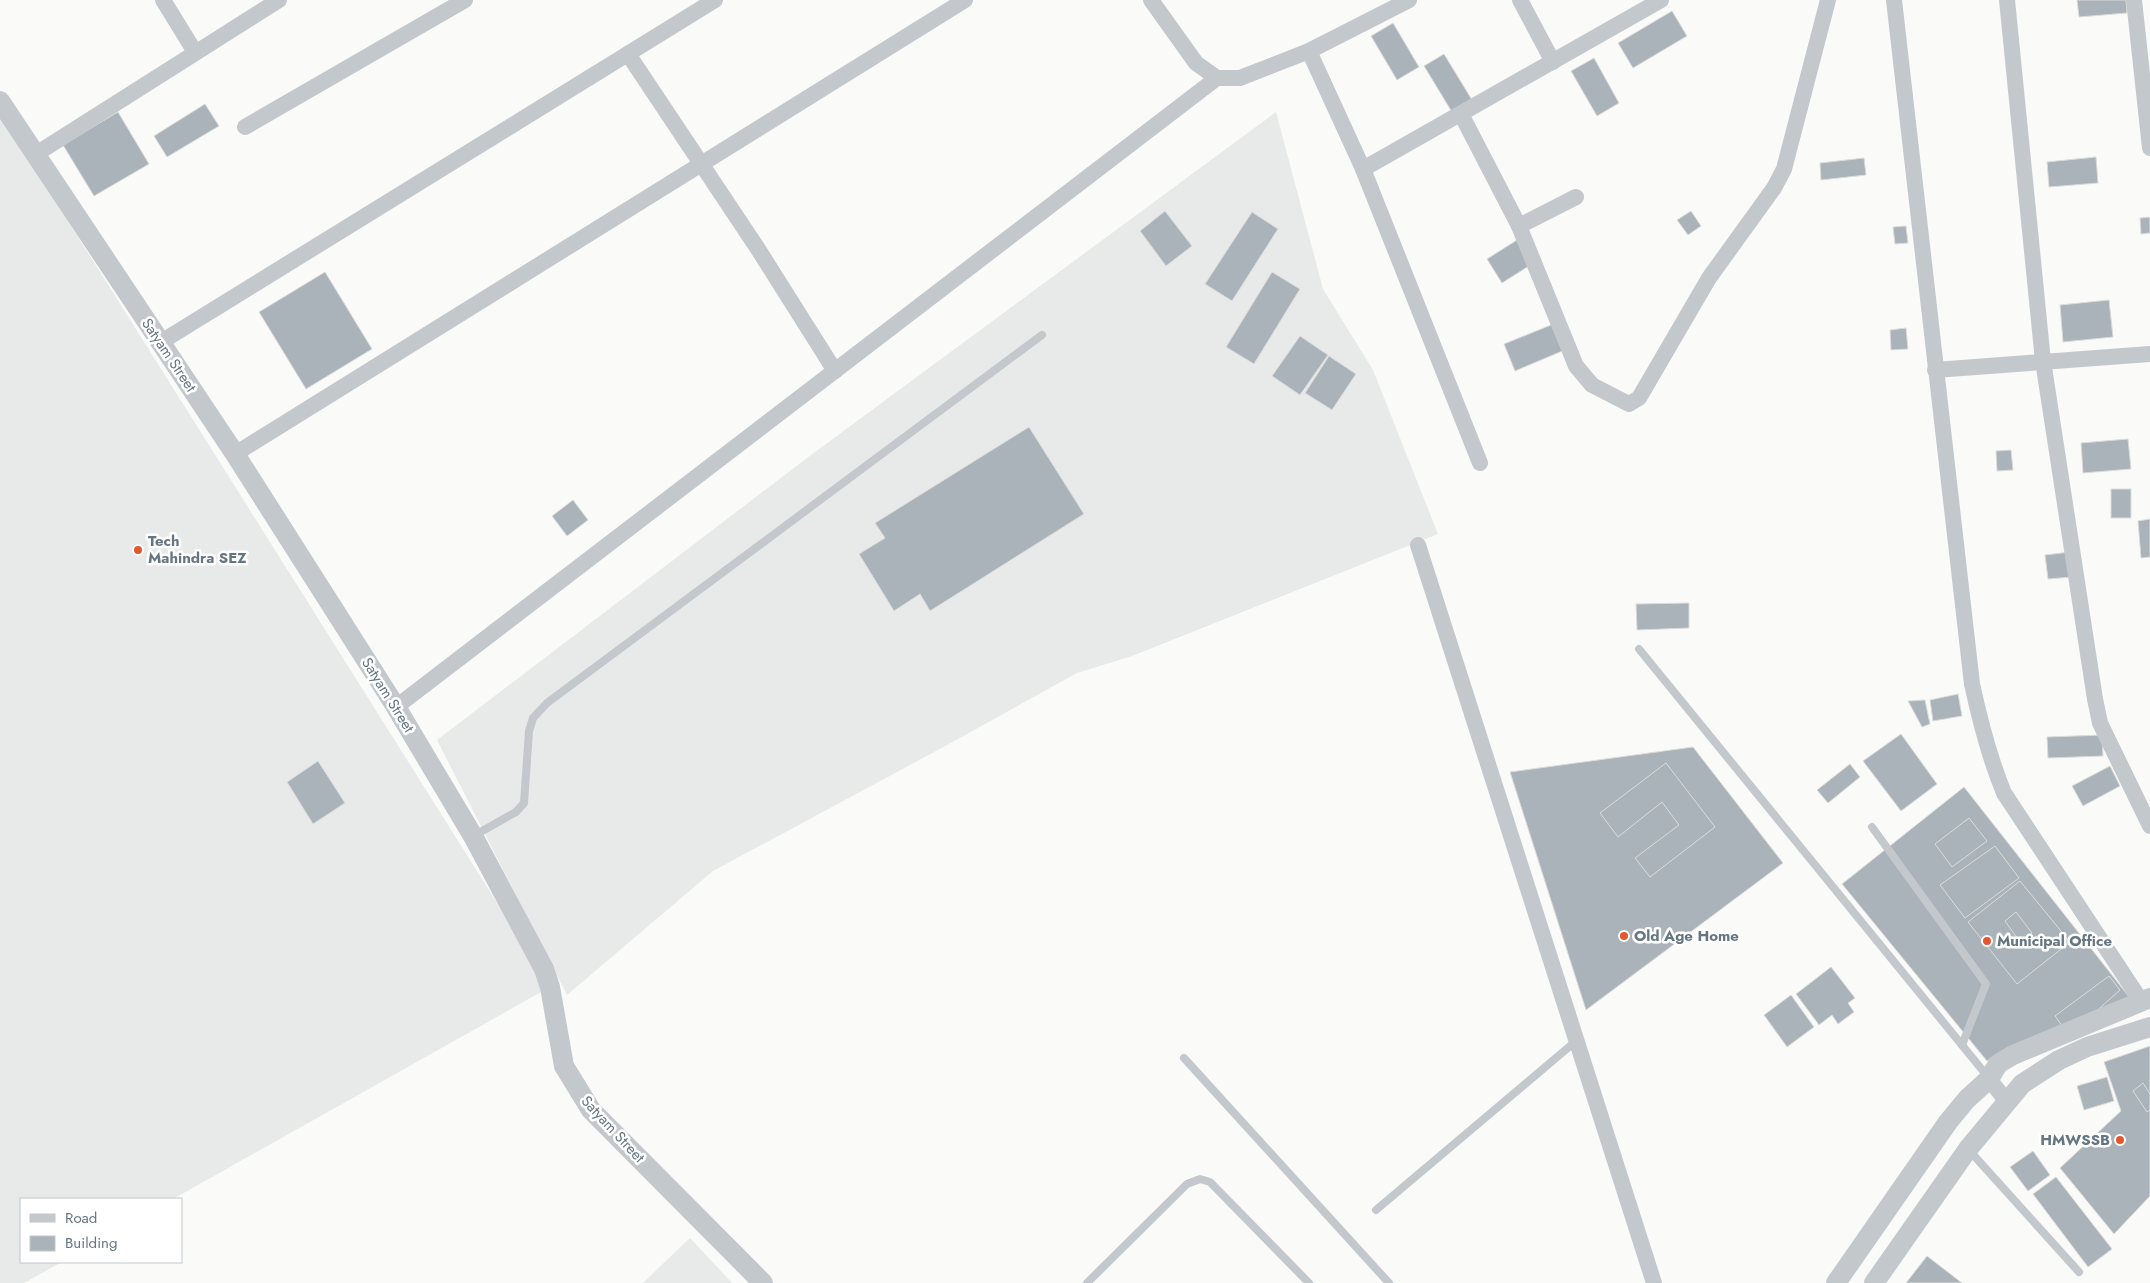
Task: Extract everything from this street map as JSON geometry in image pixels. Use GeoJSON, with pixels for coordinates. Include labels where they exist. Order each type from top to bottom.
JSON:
{"type":"FeatureCollection","features":[{"type":"Feature","properties":{"kind":"street"},"geometry":{"type":"LineString","coordinates":[[163,0],[195,52]]}},
{"type":"Feature","properties":{"kind":"street"},"geometry":{"type":"LineString","coordinates":[[36,154],[279,0]]}},
{"type":"Feature","properties":{"kind":"street"},"geometry":{"type":"LineString","coordinates":[[244,127],[465,0]]}},
{"type":"Feature","properties":{"kind":"street"},"geometry":{"type":"LineString","coordinates":[[161,342],[716,0]]}},
{"type":"Feature","properties":{"kind":"street"},"geometry":{"type":"LineString","coordinates":[[235,454],[965,0]]}},
{"type":"Feature","properties":{"kind":"street"},"geometry":{"type":"LineString","coordinates":[[1151,0],[1196,63],[1217,78],[1240,78],[1309,51],[1409,0]]}},
{"type":"Feature","properties":{"kind":"street"},"geometry":{"type":"LineString","coordinates":[[1520,0],[1553,62]]}},
{"type":"Feature","properties":{"kind":"street"},"geometry":{"type":"LineString","coordinates":[[1363,169],[1661,0]]}},
{"type":"Feature","properties":{"kind":"street"},"geometry":{"type":"LineString","coordinates":[[1461,114],[1519,226],[1576,366],[1592,385],[1623,403],[1629,404],[1639,398],[1709,278],[1774,188],[1784,169],[1828,0]]}},
{"type":"Feature","properties":{"kind":"street"},"geometry":{"type":"LineString","coordinates":[[1836,1283],[1948,1122],[1967,1099],[1989,1079],[1998,1064],[2013,1055],[2146,999],[2018,816],[2004,792],[1994,767],[1972,684],[1894,0]]}},
{"type":"Feature","properties":{"kind":"street"},"geometry":{"type":"LineString","coordinates":[[2007,0],[2043,361],[2095,700],[2100,723],[2150,826]]}},
{"type":"Feature","properties":{"kind":"street"},"geometry":{"type":"LineString","coordinates":[[2134,0],[2150,148]]}},
{"type":"Feature","properties":{"kind":"street"},"geometry":{"type":"LineString","coordinates":[[1309,51],[1363,169],[1480,463]]}},
{"type":"Feature","properties":{"kind":"street"},"geometry":{"type":"LineString","coordinates":[[628,54],[834,371]]}},
{"type":"Feature","properties":{"kind":"street"},"geometry":{"type":"LineString","coordinates":[[396,707],[1217,78]]}},
{"type":"Feature","properties":{"kind":"street","name":"Satyam Street"},"geometry":{"type":"LineString","coordinates":[[0,101],[235,454],[396,707],[473,836],[544,969],[550,987],[564,1066],[575,1087],[591,1110],[763,1283]]}},
{"type":"Feature","properties":{"kind":"street"},"geometry":{"type":"LineString","coordinates":[[1519,226],[1576,196]]}},
{"type":"Feature","properties":{"kind":"street"},"geometry":{"type":"LineString","coordinates":[[1935,370],[2150,354]]}},
{"type":"Feature","properties":{"kind":"street"},"geometry":{"type":"LineString","coordinates":[[1418,545],[1654,1283]]}},
{"type":"Feature","properties":{"kind":"street"},"geometry":{"type":"LineString","coordinates":[[1879,1281],[1968,1149],[2022,1084],[2059,1060],[2087,1047],[2150,1027]]}},
{"type":"Feature","properties":{"kind":"street"},"geometry":{"type":"LineString","coordinates":[[1989,1079],[2008,1103]]}},
{"type":"Feature","properties":{"kind":"lane"},"geometry":{"type":"LineString","coordinates":[[473,836],[516,812],[524,803],[529,730],[533,718],[547,703],[1042,335]]}},
{"type":"Feature","properties":{"kind":"lane"},"geometry":{"type":"LineString","coordinates":[[1638,649],[1989,1079]]}},
{"type":"Feature","properties":{"kind":"lane"},"geometry":{"type":"LineString","coordinates":[[1872,827],[1986,984],[1962,1045]]}},
{"type":"Feature","properties":{"kind":"lane"},"geometry":{"type":"LineString","coordinates":[[1376,1210],[1576,1041]]}},
{"type":"Feature","properties":{"kind":"lane"},"geometry":{"type":"LineString","coordinates":[[1184,1058],[1389,1283]]}},
{"type":"Feature","properties":{"kind":"lane"},"geometry":{"type":"LineString","coordinates":[[1968,1149],[2080,1272]]}},
{"type":"Feature","properties":{"kind":"lane"},"geometry":{"type":"LineString","coordinates":[[1087,1283],[1187,1184],[1200,1179],[1210,1182],[1309,1283]]}},
{"type":"Feature","properties":{"kind":"shaded area"},"geometry":{"type":"Polygon","coordinates":[[[1276,112],[1323,289],[1373,370],[1438,534],[1132,656],[1077,673],[713,871],[567,995],[437,740],[807,458],[1276,112]]]}},
{"type":"Feature","properties":{"kind":"shaded area","name":"Tech Mahindra SEZ"},"geometry":{"type":"Polygon","coordinates":[[[0,113],[550,987],[175,1198],[20,1198],[20,1263],[60,1263],[24,1283],[0,1283],[0,113]]]}},
{"type":"Feature","properties":{"kind":"shaded area"},"geometry":{"type":"Polygon","coordinates":[[[690,1238],[732,1283],[643,1283],[690,1238]]]}},
{"type":"Feature","properties":{"kind":"building"},"geometry":{"type":"Polygon","coordinates":[[[2077,0],[2126,0],[2127,13],[2079,17],[2077,0]]]}},
{"type":"Feature","properties":{"kind":"building"},"geometry":{"type":"Polygon","coordinates":[[[1672,11],[1687,36],[1633,68],[1618,43],[1672,11]]]}},
{"type":"Feature","properties":{"kind":"building"},"geometry":{"type":"Polygon","coordinates":[[[1393,23],[1419,67],[1397,80],[1371,36],[1393,23]]]}},
{"type":"Feature","properties":{"kind":"building"},"geometry":{"type":"Polygon","coordinates":[[[1444,54],[1472,100],[1452,112],[1424,66],[1444,54]]]}},
{"type":"Feature","properties":{"kind":"building"},"geometry":{"type":"Polygon","coordinates":[[[1594,58],[1619,103],[1597,116],[1571,71],[1594,58]]]}},
{"type":"Feature","properties":{"kind":"building"},"geometry":{"type":"Polygon","coordinates":[[[205,104],[219,126],[167,157],[154,136],[205,104]]]}},
{"type":"Feature","properties":{"kind":"building"},"geometry":{"type":"Polygon","coordinates":[[[118,112],[149,164],[94,196],[63,145],[118,112]]]}},
{"type":"Feature","properties":{"kind":"building"},"geometry":{"type":"Polygon","coordinates":[[[2096,157],[2098,183],[2049,187],[2047,162],[2096,157]]]}},
{"type":"Feature","properties":{"kind":"building"},"geometry":{"type":"Polygon","coordinates":[[[1864,158],[1866,175],[1821,180],[1820,163],[1864,158]]]}},
{"type":"Feature","properties":{"kind":"building"},"geometry":{"type":"Polygon","coordinates":[[[1165,211],[1192,246],[1166,266],[1140,231],[1165,211]]]}},
{"type":"Feature","properties":{"kind":"building"},"geometry":{"type":"Polygon","coordinates":[[[1691,211],[1701,226],[1688,235],[1677,220],[1691,211]]]}},
{"type":"Feature","properties":{"kind":"building"},"geometry":{"type":"Polygon","coordinates":[[[1252,212],[1278,229],[1232,301],[1205,284],[1252,212]]]}},
{"type":"Feature","properties":{"kind":"building"},"geometry":{"type":"Polygon","coordinates":[[[2150,217],[2150,233],[2141,234],[2140,218],[2150,217]]]}},
{"type":"Feature","properties":{"kind":"building"},"geometry":{"type":"Polygon","coordinates":[[[1906,226],[1908,243],[1895,244],[1893,227],[1906,226]]]}},
{"type":"Feature","properties":{"kind":"building"},"geometry":{"type":"Polygon","coordinates":[[[1517,240],[1532,264],[1502,283],[1487,259],[1517,240]]]}},
{"type":"Feature","properties":{"kind":"building"},"geometry":{"type":"Polygon","coordinates":[[[325,272],[372,349],[306,389],[259,312],[325,272]]]}},
{"type":"Feature","properties":{"kind":"building"},"geometry":{"type":"Polygon","coordinates":[[[1272,272],[1300,289],[1254,364],[1226,347],[1272,272]]]}},
{"type":"Feature","properties":{"kind":"building"},"geometry":{"type":"Polygon","coordinates":[[[2109,300],[2113,337],[2063,342],[2060,305],[2109,300]]]}},
{"type":"Feature","properties":{"kind":"building"},"geometry":{"type":"Polygon","coordinates":[[[1556,323],[1567,349],[1515,371],[1504,344],[1556,323]]]}},
{"type":"Feature","properties":{"kind":"building"},"geometry":{"type":"Polygon","coordinates":[[[1906,328],[1908,349],[1891,350],[1890,330],[1906,328]]]}},
{"type":"Feature","properties":{"kind":"building"},"geometry":{"type":"Polygon","coordinates":[[[1300,336],[1328,355],[1300,395],[1272,376],[1300,336]]]}},
{"type":"Feature","properties":{"kind":"building"},"geometry":{"type":"Polygon","coordinates":[[[1329,356],[1356,374],[1332,410],[1305,393],[1329,356]]]}},
{"type":"Feature","properties":{"kind":"building"},"geometry":{"type":"Polygon","coordinates":[[[1029,427],[1084,514],[930,611],[920,594],[894,611],[859,554],[885,538],[875,523],[1029,427]]]}},
{"type":"Feature","properties":{"kind":"building"},"geometry":{"type":"Polygon","coordinates":[[[2128,439],[2131,469],[2083,473],[2081,443],[2128,439]]]}},
{"type":"Feature","properties":{"kind":"building"},"geometry":{"type":"Polygon","coordinates":[[[2011,450],[2013,470],[1997,471],[1996,451],[2011,450]]]}},
{"type":"Feature","properties":{"kind":"building"},"geometry":{"type":"Polygon","coordinates":[[[2111,489],[2131,489],[2131,518],[2111,518],[2111,489]]]}},
{"type":"Feature","properties":{"kind":"building"},"geometry":{"type":"Polygon","coordinates":[[[573,500],[588,520],[567,536],[552,516],[573,500]]]}},
{"type":"Feature","properties":{"kind":"building"},"geometry":{"type":"Polygon","coordinates":[[[2150,519],[2150,557],[2141,558],[2138,521],[2150,519]]]}},
{"type":"Feature","properties":{"kind":"building"},"geometry":{"type":"Polygon","coordinates":[[[2070,552],[2072,577],[2048,579],[2045,555],[2070,552]]]}},
{"type":"Feature","properties":{"kind":"building"},"geometry":{"type":"Polygon","coordinates":[[[1689,603],[1689,628],[1637,630],[1636,604],[1689,603]]]}},
{"type":"Feature","properties":{"kind":"building"},"geometry":{"type":"Polygon","coordinates":[[[1958,694],[1962,716],[1933,721],[1930,700],[1958,694]]]}},
{"type":"Feature","properties":{"kind":"building"},"geometry":{"type":"Polygon","coordinates":[[[1925,700],[1930,724],[1922,727],[1908,701],[1925,700]]]}},
{"type":"Feature","properties":{"kind":"building"},"geometry":{"type":"Polygon","coordinates":[[[1901,734],[1937,784],[1901,811],[1863,761],[1901,734]]]}},
{"type":"Feature","properties":{"kind":"building"},"geometry":{"type":"Polygon","coordinates":[[[2102,735],[2103,756],[2048,758],[2047,737],[2102,735]]]}},
{"type":"Feature","properties":{"kind":"building","name":"Old Age Home"},"geometry":{"type":"Polygon","coordinates":[[[1693,747],[1783,863],[1586,1010],[1510,772],[1693,747]]]}},
{"type":"Feature","properties":{"kind":"building"},"geometry":{"type":"Polygon","coordinates":[[[318,761],[345,803],[313,824],[287,782],[318,761]]]}},
{"type":"Feature","properties":{"kind":"building"},"geometry":{"type":"Polygon","coordinates":[[[1666,763],[1715,827],[1650,877],[1635,858],[1679,825],[1662,802],[1618,837],[1600,813],[1666,763]]]}},
{"type":"Feature","properties":{"kind":"building"},"geometry":{"type":"Polygon","coordinates":[[[1850,764],[1860,777],[1828,803],[1817,790],[1850,764]]]}},
{"type":"Feature","properties":{"kind":"building"},"geometry":{"type":"Polygon","coordinates":[[[2110,766],[2120,786],[2083,806],[2072,786],[2110,766]]]}},
{"type":"Feature","properties":{"kind":"building","name":"Municipal Office"},"geometry":{"type":"Polygon","coordinates":[[[1964,787],[2130,998],[2002,1051],[1987,1061],[1842,884],[1964,787]]]}},
{"type":"Feature","properties":{"kind":"building"},"geometry":{"type":"Polygon","coordinates":[[[1969,818],[1987,841],[1952,867],[1935,844],[1969,818]]]}},
{"type":"Feature","properties":{"kind":"building"},"geometry":{"type":"Polygon","coordinates":[[[1995,846],[2019,878],[1965,918],[1940,885],[1995,846]]]}},
{"type":"Feature","properties":{"kind":"building"},"geometry":{"type":"Polygon","coordinates":[[[2020,881],[2070,942],[2017,984],[1968,922],[2020,881]],[[2016,912],[2005,921],[2020,942],[2032,933],[2016,912]]]}},
{"type":"Feature","properties":{"kind":"building"},"geometry":{"type":"Polygon","coordinates":[[[1831,967],[1855,998],[1848,1003],[1854,1012],[1838,1024],[1832,1015],[1819,1025],[1796,994],[1831,967]]]}},
{"type":"Feature","properties":{"kind":"building"},"geometry":{"type":"Polygon","coordinates":[[[2109,976],[2120,990],[2092,1015],[2066,1031],[2055,1016],[2109,976]]]}},
{"type":"Feature","properties":{"kind":"building"},"geometry":{"type":"Polygon","coordinates":[[[1791,995],[1814,1027],[1787,1047],[1764,1015],[1791,995]]]}},
{"type":"Feature","properties":{"kind":"building","name":"HMWSSB"},"geometry":{"type":"Polygon","coordinates":[[[2150,1046],[2150,1196],[2114,1234],[2060,1168],[2121,1111],[2104,1062],[2150,1046]]]}},
{"type":"Feature","properties":{"kind":"building"},"geometry":{"type":"Polygon","coordinates":[[[2107,1077],[2114,1101],[2084,1110],[2077,1086],[2107,1077]]]}},
{"type":"Feature","properties":{"kind":"building"},"geometry":{"type":"Polygon","coordinates":[[[2143,1083],[2150,1094],[2150,1110],[2147,1112],[2133,1091],[2143,1083]]]}},
{"type":"Feature","properties":{"kind":"building"},"geometry":{"type":"Polygon","coordinates":[[[2033,1151],[2050,1175],[2028,1191],[2010,1167],[2033,1151]]]}},
{"type":"Feature","properties":{"kind":"building"},"geometry":{"type":"Polygon","coordinates":[[[2056,1177],[2112,1249],[2088,1267],[2033,1194],[2056,1177]]]}},
{"type":"Feature","properties":{"kind":"building"},"geometry":{"type":"Polygon","coordinates":[[[1927,1256],[1962,1283],[1906,1283],[1927,1256]]]}},
{"type":"Feature","properties":{"kind":"place","name":"Tech Mahindra SEZ"},"geometry":{"type":"Point","coordinates":[138,550]}},
{"type":"Feature","properties":{"kind":"place","name":"Old Age Home"},"geometry":{"type":"Point","coordinates":[1624,936]}},
{"type":"Feature","properties":{"kind":"place","name":"Municipal Office"},"geometry":{"type":"Point","coordinates":[1987,941]}},
{"type":"Feature","properties":{"kind":"place","name":"HMWSSB"},"geometry":{"type":"Point","coordinates":[2120,1140]}}]}
